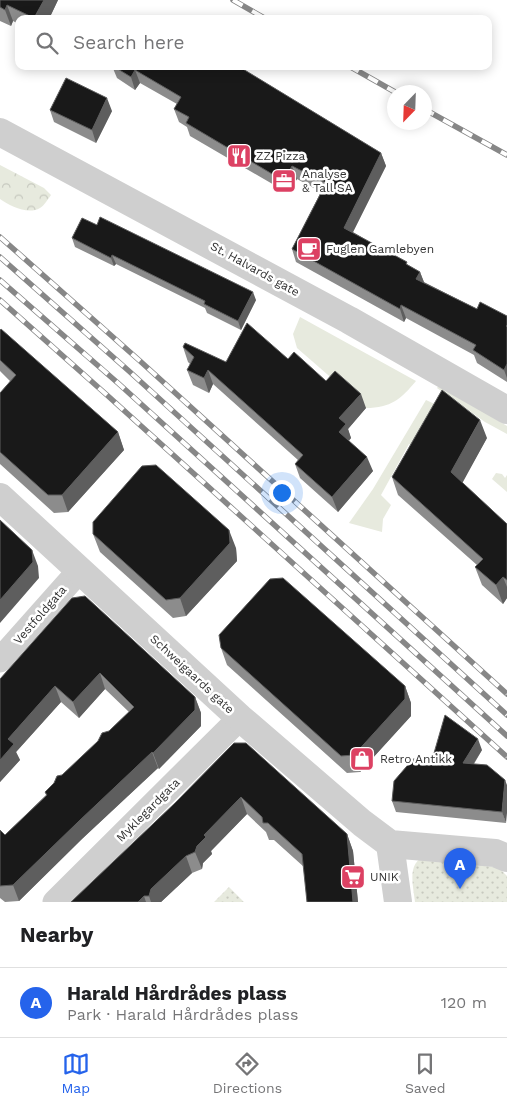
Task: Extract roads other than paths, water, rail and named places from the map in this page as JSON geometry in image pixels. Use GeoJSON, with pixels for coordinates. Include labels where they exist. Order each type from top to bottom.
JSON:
{"type":"FeatureCollection","features":[{"type":"Feature","properties":{"kind":"street","name":"St. Halvards gate"},"geometry":{"type":"LineString","coordinates":[[1,132],[349,320],[507,410]]}},
{"type":"Feature","properties":{"kind":"street","name":"Schweigaards gate"},"geometry":{"type":"LineString","coordinates":[[0,497],[240,718],[362,824],[390,844]]}},
{"type":"Feature","properties":{"kind":"street","name":"Vestfoldgata"},"geometry":{"type":"LineString","coordinates":[[0,660],[80,570]]}},
{"type":"Feature","properties":{"kind":"street","name":"Myklegardgata"},"geometry":{"type":"LineString","coordinates":[[55,902],[240,718]]}},
{"type":"Feature","properties":{"kind":"street"},"geometry":{"type":"LineString","coordinates":[[398,902],[390,844],[495,853],[507,858]]}},
{"type":"Feature","properties":{"kind":"railway"},"geometry":{"type":"LineString","coordinates":[[233,0],[259,15]]}},
{"type":"Feature","properties":{"kind":"railway"},"geometry":{"type":"LineString","coordinates":[[356,70],[387,87]]}},
{"type":"Feature","properties":{"kind":"railway"},"geometry":{"type":"LineString","coordinates":[[432,113],[507,155]]}},
{"type":"Feature","properties":{"kind":"railway"},"geometry":{"type":"LineString","coordinates":[[0,237],[140,361],[507,694]]}},
{"type":"Feature","properties":{"kind":"railway"},"geometry":{"type":"LineString","coordinates":[[0,257],[130,372],[507,715]]}},
{"type":"Feature","properties":{"kind":"railway"},"geometry":{"type":"LineString","coordinates":[[0,280],[119,384],[507,736]]}},
{"type":"Feature","properties":{"kind":"railway"},"geometry":{"type":"LineString","coordinates":[[0,300],[507,757]]}},
{"type":"Feature","properties":{"kind":"place","name":"ZZ Pizza"},"geometry":{"type":"Point","coordinates":[239,156]}},
{"type":"Feature","properties":{"kind":"place","name":"Analyse & Tall SA"},"geometry":{"type":"Point","coordinates":[284,181]}},
{"type":"Feature","properties":{"kind":"place","name":"Fuglen Gamlebyen"},"geometry":{"type":"Point","coordinates":[309,249]}},
{"type":"Feature","properties":{"kind":"place","name":"Retro Antikk"},"geometry":{"type":"Point","coordinates":[362,759]}},
{"type":"Feature","properties":{"kind":"place","name":"UNIK"},"geometry":{"type":"Point","coordinates":[353,877]}},
{"type":"Feature","properties":{"kind":"place","name":"Harald Hårdrådes plass"},"geometry":{"type":"Point","coordinates":[460,889]}}]}
